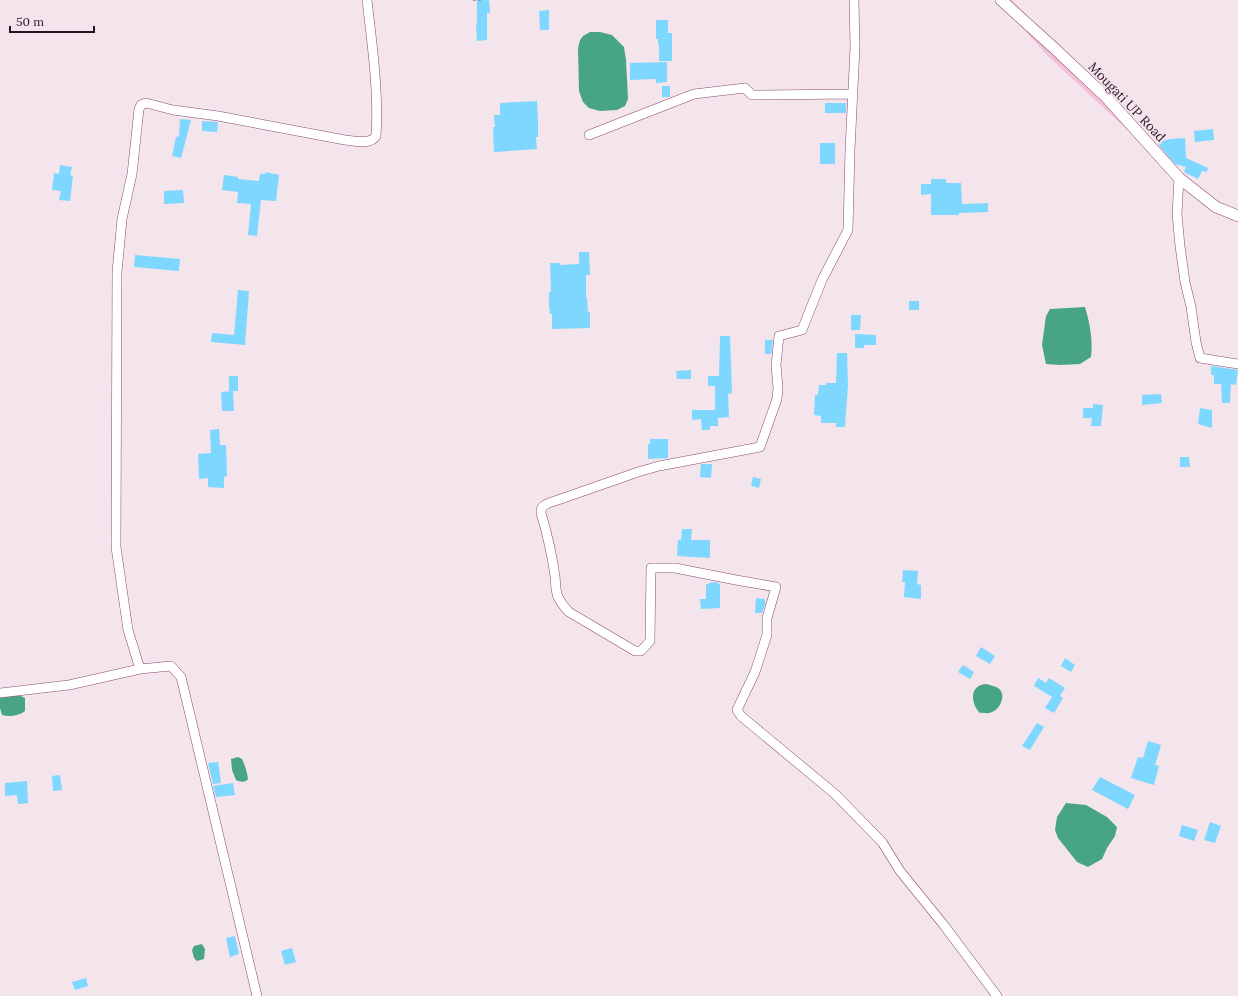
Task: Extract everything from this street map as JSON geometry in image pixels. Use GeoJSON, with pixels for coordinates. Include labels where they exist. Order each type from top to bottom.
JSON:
{"type":"FeatureCollection","features":[{"type":"Feature","properties":{"kind":"street"},"geometry":{"type":"LineString","coordinates":[[140,670],[128,630],[116,547],[117,272],[122,219],[132,174],[139,109],[146,103],[173,110],[218,116],[345,140],[362,142],[371,141],[375,139],[376,136],[376,113],[375,81],[367,0]]}},
{"type":"Feature","properties":{"kind":"street"},"geometry":{"type":"LineString","coordinates":[[854,0],[855,47],[848,230],[822,280],[802,330],[779,336],[776,365],[778,388],[777,399],[760,447],[659,466],[638,472],[542,506],[540,513],[548,537],[556,578],[558,598],[564,608],[635,651],[641,651],[650,641],[650,568],[675,568],[776,587],[767,618],[767,635],[757,665],[737,710],[742,716],[835,794],[882,842],[900,871],[944,924],[997,996]]}},
{"type":"Feature","properties":{"kind":"street","name":"Mougati UP Road"},"geometry":{"type":"LineString","coordinates":[[1001,0],[1106,98],[1179,178],[1216,207],[1238,216]]}},
{"type":"Feature","properties":{"kind":"street"},"geometry":{"type":"LineString","coordinates":[[589,134],[694,94],[745,88],[752,95],[853,94]]}},
{"type":"Feature","properties":{"kind":"street"},"geometry":{"type":"LineString","coordinates":[[1179,178],[1178,214],[1180,246],[1185,282],[1200,358],[1238,364]]}},
{"type":"Feature","properties":{"kind":"street"},"geometry":{"type":"LineString","coordinates":[[0,693],[68,685],[140,670],[171,666],[181,677],[257,996]]}},
{"type":"Feature","properties":{"kind":"path"},"geometry":{"type":"LineString","coordinates":[[473,0],[481,0]]}},
{"type":"Feature","properties":{"kind":"shaded area"},"geometry":{"type":"Polygon","coordinates":[[[997,0],[1012,0],[1179,178],[1049,57],[997,0]]]}},
{"type":"Feature","properties":{"kind":"shaded area"},"geometry":{"type":"Polygon","coordinates":[[[590,32],[600,32],[612,35],[624,47],[628,99],[625,106],[617,110],[600,111],[589,108],[583,102],[579,91],[578,48],[580,40],[583,36],[590,32]]]}},
{"type":"Feature","properties":{"kind":"shaded area"},"geometry":{"type":"Polygon","coordinates":[[[1085,307],[1091,332],[1091,357],[1080,364],[1046,364],[1042,345],[1046,316],[1050,309],[1085,307]]]}},
{"type":"Feature","properties":{"kind":"shaded area"},"geometry":{"type":"Polygon","coordinates":[[[986,684],[998,688],[1001,691],[1002,699],[999,706],[993,712],[980,713],[975,707],[973,695],[976,688],[980,685],[986,684]]]}},
{"type":"Feature","properties":{"kind":"shaded area"},"geometry":{"type":"Polygon","coordinates":[[[19,695],[25,698],[25,711],[14,716],[2,715],[0,698],[19,695]]]}},
{"type":"Feature","properties":{"kind":"shaded area"},"geometry":{"type":"Polygon","coordinates":[[[238,757],[242,759],[248,779],[244,782],[236,780],[232,770],[231,759],[238,757]]]}},
{"type":"Feature","properties":{"kind":"shaded area"},"geometry":{"type":"Polygon","coordinates":[[[1066,803],[1086,805],[1107,817],[1117,827],[1115,836],[1102,859],[1088,867],[1077,862],[1058,838],[1055,830],[1057,817],[1066,803]]]}},
{"type":"Feature","properties":{"kind":"shaded area"},"geometry":{"type":"Polygon","coordinates":[[[202,944],[205,949],[204,959],[197,961],[194,958],[192,950],[194,946],[202,944]]]}},
{"type":"Feature","properties":{"kind":"building"},"geometry":{"type":"Polygon","coordinates":[[[477,0],[489,0],[490,13],[487,13],[487,40],[477,41],[477,0]]]}},
{"type":"Feature","properties":{"kind":"building"},"geometry":{"type":"Polygon","coordinates":[[[549,10],[549,30],[540,30],[539,11],[549,10]]]}},
{"type":"Feature","properties":{"kind":"building"},"geometry":{"type":"Polygon","coordinates":[[[656,20],[668,20],[668,33],[672,33],[672,61],[659,61],[659,45],[658,39],[656,39],[656,20]]]}},
{"type":"Feature","properties":{"kind":"building"},"geometry":{"type":"Polygon","coordinates":[[[667,62],[667,82],[656,83],[656,79],[630,80],[630,63],[667,62]]]}},
{"type":"Feature","properties":{"kind":"building"},"geometry":{"type":"Polygon","coordinates":[[[662,86],[670,86],[670,97],[662,97],[662,86]]]}},
{"type":"Feature","properties":{"kind":"building"},"geometry":{"type":"Polygon","coordinates":[[[537,101],[537,149],[494,152],[494,115],[500,115],[500,103],[537,101]]]}},
{"type":"Feature","properties":{"kind":"building"},"geometry":{"type":"Polygon","coordinates":[[[825,103],[846,103],[846,113],[825,113],[825,103]]]}},
{"type":"Feature","properties":{"kind":"building"},"geometry":{"type":"Polygon","coordinates":[[[180,119],[191,120],[181,158],[172,156],[176,137],[179,136],[180,119]]]}},
{"type":"Feature","properties":{"kind":"building"},"geometry":{"type":"Polygon","coordinates":[[[202,121],[218,122],[217,132],[202,131],[202,121]]]}},
{"type":"Feature","properties":{"kind":"building"},"geometry":{"type":"Polygon","coordinates":[[[1213,129],[1214,140],[1195,142],[1194,131],[1213,129]]]}},
{"type":"Feature","properties":{"kind":"building"},"geometry":{"type":"Polygon","coordinates":[[[1185,138],[1186,158],[1208,168],[1207,172],[1202,171],[1198,179],[1184,172],[1186,167],[1175,164],[1160,147],[1158,142],[1170,139],[1185,138]]]}},
{"type":"Feature","properties":{"kind":"building"},"geometry":{"type":"Polygon","coordinates":[[[820,143],[835,143],[835,164],[820,164],[820,143]]]}},
{"type":"Feature","properties":{"kind":"building"},"geometry":{"type":"Polygon","coordinates":[[[60,165],[72,167],[70,175],[73,176],[70,201],[59,200],[61,191],[52,190],[54,173],[59,174],[60,165]]]}},
{"type":"Feature","properties":{"kind":"building"},"geometry":{"type":"Polygon","coordinates":[[[265,172],[279,175],[276,201],[261,200],[257,236],[248,235],[251,204],[237,203],[238,192],[222,190],[224,175],[238,177],[238,179],[259,181],[260,174],[266,174],[265,172]]]}},
{"type":"Feature","properties":{"kind":"building"},"geometry":{"type":"Polygon","coordinates":[[[931,179],[946,179],[946,183],[961,183],[962,204],[988,203],[988,212],[959,213],[959,215],[931,215],[931,194],[921,195],[921,184],[931,184],[931,179]]]}},
{"type":"Feature","properties":{"kind":"building"},"geometry":{"type":"Polygon","coordinates":[[[183,190],[184,203],[164,204],[164,191],[183,190]]]}},
{"type":"Feature","properties":{"kind":"building"},"geometry":{"type":"Polygon","coordinates":[[[579,252],[589,252],[590,275],[586,275],[586,298],[588,312],[590,312],[590,328],[552,329],[552,314],[550,314],[549,304],[549,292],[551,292],[550,263],[560,263],[560,265],[579,264],[579,252]]]}},
{"type":"Feature","properties":{"kind":"building"},"geometry":{"type":"Polygon","coordinates":[[[135,255],[180,259],[179,271],[134,267],[135,255]]]}},
{"type":"Feature","properties":{"kind":"building"},"geometry":{"type":"Polygon","coordinates":[[[238,290],[249,291],[245,345],[211,342],[212,333],[234,335],[238,290]]]}},
{"type":"Feature","properties":{"kind":"building"},"geometry":{"type":"Polygon","coordinates":[[[909,301],[919,301],[919,310],[909,310],[909,301]]]}},
{"type":"Feature","properties":{"kind":"building"},"geometry":{"type":"Polygon","coordinates":[[[851,315],[861,315],[860,330],[851,330],[851,315]]]}},
{"type":"Feature","properties":{"kind":"building"},"geometry":{"type":"Polygon","coordinates":[[[855,334],[876,335],[876,345],[864,345],[864,348],[855,348],[855,334]]]}},
{"type":"Feature","properties":{"kind":"building"},"geometry":{"type":"Polygon","coordinates":[[[720,336],[730,336],[732,393],[728,394],[729,417],[718,418],[718,426],[710,426],[710,430],[702,430],[701,419],[692,420],[692,410],[715,410],[715,386],[708,386],[708,376],[719,376],[720,336]]]}},
{"type":"Feature","properties":{"kind":"building"},"geometry":{"type":"Polygon","coordinates":[[[765,340],[773,340],[771,354],[765,354],[765,340]]]}},
{"type":"Feature","properties":{"kind":"building"},"geometry":{"type":"Polygon","coordinates":[[[837,353],[847,353],[848,385],[845,427],[836,427],[836,423],[821,423],[821,416],[814,415],[815,395],[818,395],[819,385],[836,383],[837,353]]]}},
{"type":"Feature","properties":{"kind":"building"},"geometry":{"type":"Polygon","coordinates":[[[1211,366],[1238,370],[1236,385],[1231,384],[1230,403],[1222,403],[1221,384],[1214,384],[1214,375],[1211,375],[1211,366]]]}},
{"type":"Feature","properties":{"kind":"building"},"geometry":{"type":"Polygon","coordinates":[[[691,370],[691,379],[677,379],[676,371],[691,370]]]}},
{"type":"Feature","properties":{"kind":"building"},"geometry":{"type":"Polygon","coordinates":[[[229,376],[238,376],[238,391],[229,391],[229,376]]]}},
{"type":"Feature","properties":{"kind":"building"},"geometry":{"type":"Polygon","coordinates":[[[233,391],[234,411],[222,411],[221,392],[233,391]]]}},
{"type":"Feature","properties":{"kind":"building"},"geometry":{"type":"Polygon","coordinates":[[[1161,394],[1162,403],[1142,405],[1142,395],[1161,394]]]}},
{"type":"Feature","properties":{"kind":"building"},"geometry":{"type":"Polygon","coordinates":[[[1093,404],[1103,405],[1101,426],[1091,426],[1092,418],[1083,418],[1083,408],[1093,408],[1093,404]]]}},
{"type":"Feature","properties":{"kind":"building"},"geometry":{"type":"Polygon","coordinates":[[[1200,408],[1212,410],[1212,428],[1198,424],[1200,408]]]}},
{"type":"Feature","properties":{"kind":"building"},"geometry":{"type":"Polygon","coordinates":[[[219,429],[220,445],[226,445],[227,476],[224,477],[224,488],[208,487],[208,478],[199,479],[198,454],[211,453],[210,430],[219,429]]]}},
{"type":"Feature","properties":{"kind":"building"},"geometry":{"type":"Polygon","coordinates":[[[650,439],[668,439],[668,458],[648,459],[648,444],[650,444],[650,439]]]}},
{"type":"Feature","properties":{"kind":"building"},"geometry":{"type":"Polygon","coordinates":[[[1180,457],[1189,457],[1190,467],[1180,467],[1180,457]]]}},
{"type":"Feature","properties":{"kind":"building"},"geometry":{"type":"Polygon","coordinates":[[[701,464],[712,464],[711,478],[700,477],[701,464]]]}},
{"type":"Feature","properties":{"kind":"building"},"geometry":{"type":"Polygon","coordinates":[[[753,477],[761,479],[759,488],[751,486],[753,477]]]}},
{"type":"Feature","properties":{"kind":"building"},"geometry":{"type":"Polygon","coordinates":[[[682,529],[692,529],[691,540],[710,540],[710,558],[677,556],[678,540],[681,540],[682,529]]]}},
{"type":"Feature","properties":{"kind":"building"},"geometry":{"type":"Polygon","coordinates":[[[903,570],[918,571],[917,584],[921,585],[921,599],[904,597],[905,582],[902,582],[903,570]]]}},
{"type":"Feature","properties":{"kind":"building"},"geometry":{"type":"Polygon","coordinates":[[[716,582],[720,584],[720,608],[701,609],[700,599],[706,599],[706,584],[716,582]]]}},
{"type":"Feature","properties":{"kind":"building"},"geometry":{"type":"Polygon","coordinates":[[[756,598],[765,599],[765,605],[762,613],[755,613],[756,598]]]}},
{"type":"Feature","properties":{"kind":"building"},"geometry":{"type":"Polygon","coordinates":[[[981,647],[995,656],[990,664],[976,656],[981,647]]]}},
{"type":"Feature","properties":{"kind":"building"},"geometry":{"type":"Polygon","coordinates":[[[1065,658],[1075,665],[1071,672],[1061,666],[1065,658]]]}},
{"type":"Feature","properties":{"kind":"building"},"geometry":{"type":"Polygon","coordinates":[[[963,665],[974,672],[970,679],[958,672],[963,665]]]}},
{"type":"Feature","properties":{"kind":"building"},"geometry":{"type":"Polygon","coordinates":[[[1038,678],[1046,683],[1049,678],[1065,688],[1060,696],[1063,698],[1054,713],[1045,708],[1052,697],[1034,686],[1038,678]]]}},
{"type":"Feature","properties":{"kind":"building"},"geometry":{"type":"Polygon","coordinates":[[[1037,723],[1044,727],[1030,750],[1022,746],[1037,723]]]}},
{"type":"Feature","properties":{"kind":"building"},"geometry":{"type":"Polygon","coordinates":[[[1148,741],[1161,745],[1155,765],[1159,766],[1154,785],[1131,778],[1138,757],[1143,758],[1148,741]]]}},
{"type":"Feature","properties":{"kind":"building"},"geometry":{"type":"Polygon","coordinates":[[[218,762],[221,783],[213,784],[208,763],[218,762]]]}},
{"type":"Feature","properties":{"kind":"building"},"geometry":{"type":"Polygon","coordinates":[[[60,775],[62,790],[53,791],[52,776],[60,775]]]}},
{"type":"Feature","properties":{"kind":"building"},"geometry":{"type":"Polygon","coordinates":[[[1100,777],[1135,795],[1128,809],[1092,790],[1100,777]]]}},
{"type":"Feature","properties":{"kind":"building"},"geometry":{"type":"Polygon","coordinates":[[[27,781],[28,803],[18,804],[17,795],[5,796],[5,783],[27,781]]]}},
{"type":"Feature","properties":{"kind":"building"},"geometry":{"type":"Polygon","coordinates":[[[233,783],[235,795],[216,797],[213,786],[233,783]]]}},
{"type":"Feature","properties":{"kind":"building"},"geometry":{"type":"Polygon","coordinates":[[[1210,822],[1221,826],[1215,843],[1204,840],[1210,822]]]}},
{"type":"Feature","properties":{"kind":"building"},"geometry":{"type":"Polygon","coordinates":[[[1182,825],[1198,830],[1194,841],[1179,836],[1182,825]]]}},
{"type":"Feature","properties":{"kind":"building"},"geometry":{"type":"Polygon","coordinates":[[[235,936],[239,954],[230,957],[226,938],[235,936]]]}},
{"type":"Feature","properties":{"kind":"building"},"geometry":{"type":"Polygon","coordinates":[[[292,948],[296,962],[285,965],[281,951],[292,948]]]}},
{"type":"Feature","properties":{"kind":"building"},"geometry":{"type":"Polygon","coordinates":[[[86,978],[88,986],[75,990],[72,982],[86,978]]]}}]}
